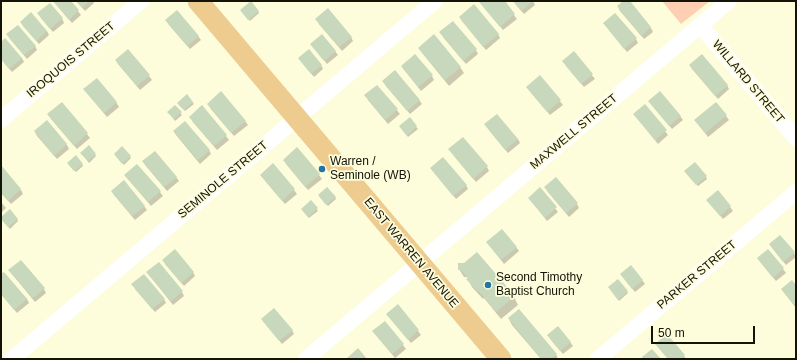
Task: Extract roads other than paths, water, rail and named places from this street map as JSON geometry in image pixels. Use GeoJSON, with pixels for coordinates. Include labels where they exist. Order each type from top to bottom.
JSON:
{"type":"FeatureCollection","features":[{"type":"Feature","properties":{"kind":"main road","name":"EAST WARREN AVENUE"},"geometry":{"type":"LineString","coordinates":[[198,1],[501,359]]}},
{"type":"Feature","properties":{"kind":"street","name":"IROQUOIS STREET"},"geometry":{"type":"LineString","coordinates":[[1,120],[141,1]]}},
{"type":"Feature","properties":{"kind":"street","name":"SEMINOLE STREET"},"geometry":{"type":"LineString","coordinates":[[12,359],[435,1]]}},
{"type":"Feature","properties":{"kind":"street","name":"MAXWELL STREET"},"geometry":{"type":"LineString","coordinates":[[306,359],[729,1]]}},
{"type":"Feature","properties":{"kind":"street","name":"WILLARD STREET"},"geometry":{"type":"LineString","coordinates":[[700,25],[796,138]]}},
{"type":"Feature","properties":{"kind":"street","name":"PARKER STREET"},"geometry":{"type":"LineString","coordinates":[[598,359],[796,192]]}},
{"type":"Feature","properties":{"kind":"place","name":"Warren / Seminole (WB)"},"geometry":{"type":"Point","coordinates":[322,169]}},
{"type":"Feature","properties":{"kind":"place","name":"Second Timothy Baptist Church"},"geometry":{"type":"Point","coordinates":[488,285]}}]}
